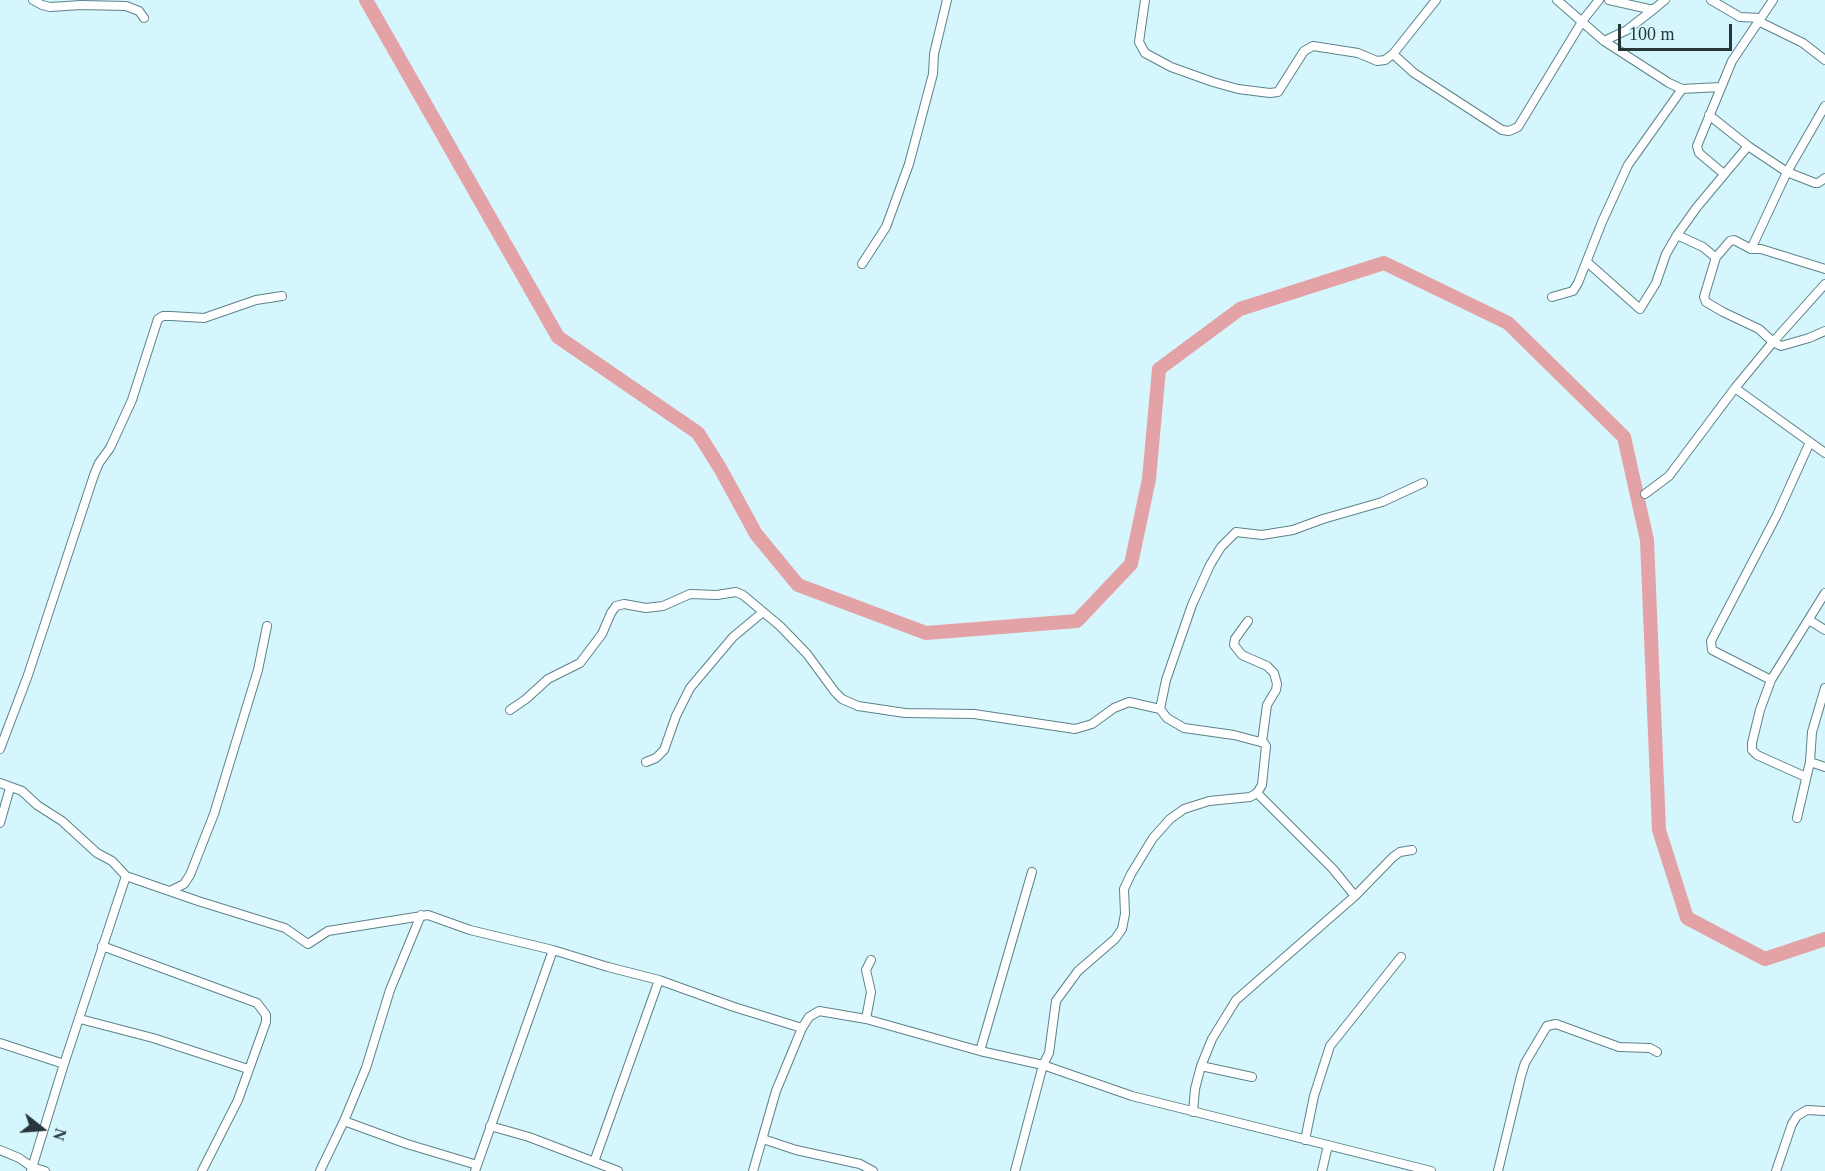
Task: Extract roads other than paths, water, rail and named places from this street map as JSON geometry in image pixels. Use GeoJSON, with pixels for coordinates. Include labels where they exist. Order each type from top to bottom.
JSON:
{"type":"FeatureCollection","features":[{"type":"Feature","properties":{"kind":"street"},"geometry":{"type":"LineString","coordinates":[[33,0],[50,8],[81,5],[126,6],[139,11],[144,18]]}},
{"type":"Feature","properties":{"kind":"street"},"geometry":{"type":"LineString","coordinates":[[862,264],[886,227],[909,164],[933,74],[934,54],[947,0]]}},
{"type":"Feature","properties":{"kind":"street"},"geometry":{"type":"LineString","coordinates":[[1145,0],[1139,42],[1145,52],[1171,67],[1213,82],[1238,89],[1270,93],[1278,92],[1304,51],[1313,46],[1358,53],[1377,61],[1385,60],[1393,54],[1436,0]]}},
{"type":"Feature","properties":{"kind":"street"},"geometry":{"type":"LineString","coordinates":[[1557,0],[1583,20],[1604,41],[1682,89],[1720,87]]}},
{"type":"Feature","properties":{"kind":"street"},"geometry":{"type":"LineString","coordinates":[[1393,54],[1414,73],[1502,130],[1509,131],[1518,127],[1583,20],[1599,0]]}},
{"type":"Feature","properties":{"kind":"street"},"geometry":{"type":"LineString","coordinates":[[1609,0],[1643,9],[1653,9]]}},
{"type":"Feature","properties":{"kind":"street"},"geometry":{"type":"LineString","coordinates":[[1604,41],[1627,30],[1665,0]]}},
{"type":"Feature","properties":{"kind":"street"},"geometry":{"type":"LineString","coordinates":[[1711,0],[1740,17],[1759,20],[1803,43],[1825,60]]}},
{"type":"Feature","properties":{"kind":"street"},"geometry":{"type":"LineString","coordinates":[[1724,174],[1696,148],[1732,61],[1773,0]]}},
{"type":"Feature","properties":{"kind":"street"},"geometry":{"type":"LineString","coordinates":[[1552,297],[1572,291],[1587,262],[1628,165],[1682,89]]}},
{"type":"Feature","properties":{"kind":"street"},"geometry":{"type":"LineString","coordinates":[[1751,249],[1787,172],[1825,106]]}},
{"type":"Feature","properties":{"kind":"street"},"geometry":{"type":"LineString","coordinates":[[1709,115],[1748,146],[1787,172],[1815,183],[1825,178]]}},
{"type":"Feature","properties":{"kind":"street"},"geometry":{"type":"LineString","coordinates":[[1587,262],[1640,309],[1656,283],[1666,254],[1677,235],[1748,146]]}},
{"type":"Feature","properties":{"kind":"street"},"geometry":{"type":"LineString","coordinates":[[1677,235],[1703,247],[1716,257]]}},
{"type":"Feature","properties":{"kind":"street"},"geometry":{"type":"LineString","coordinates":[[1825,269],[1761,249],[1751,249],[1732,240],[1716,257],[1705,301],[1759,329],[1777,345],[1785,346],[1825,331]]}},
{"type":"Feature","properties":{"kind":"street"},"geometry":{"type":"LineString","coordinates":[[1645,494],[1669,476],[1735,388],[1825,284]]}},
{"type":"Feature","properties":{"kind":"street"},"geometry":{"type":"LineString","coordinates":[[0,749],[28,675],[94,474],[110,448],[132,400],[158,319],[163,316],[204,318],[256,300],[282,296]]}},
{"type":"Feature","properties":{"kind":"street"},"geometry":{"type":"LineString","coordinates":[[1735,388],[1825,453]]}},
{"type":"Feature","properties":{"kind":"street"},"geometry":{"type":"LineString","coordinates":[[1771,680],[1712,650],[1711,641],[1777,515],[1810,442]]}},
{"type":"Feature","properties":{"kind":"street"},"geometry":{"type":"LineString","coordinates":[[1160,709],[1166,680],[1192,605],[1210,565],[1221,547],[1233,534],[1239,531],[1258,535],[1293,531],[1323,519],[1382,502],[1423,483]]}},
{"type":"Feature","properties":{"kind":"street"},"geometry":{"type":"LineString","coordinates":[[510,711],[541,684],[580,663],[602,634],[613,609],[620,604],[646,608],[663,606],[690,594],[717,595],[738,592],[795,640],[842,699],[858,706],[905,713],[974,714],[1075,729],[1092,724],[1114,708],[1130,702],[1160,709],[1167,718],[1184,728],[1234,735],[1262,742],[1266,746],[1263,777],[1257,793]]}},
{"type":"Feature","properties":{"kind":"street"},"geometry":{"type":"LineString","coordinates":[[1806,777],[1757,755],[1752,750],[1752,743],[1760,710],[1771,680],[1825,593]]}},
{"type":"Feature","properties":{"kind":"street"},"geometry":{"type":"LineString","coordinates":[[646,762],[656,758],[664,750],[676,716],[690,688],[733,637],[763,612]]}},
{"type":"Feature","properties":{"kind":"street"},"geometry":{"type":"LineString","coordinates":[[1809,620],[1825,630]]}},
{"type":"Feature","properties":{"kind":"street"},"geometry":{"type":"LineString","coordinates":[[1248,621],[1235,639],[1234,645],[1242,655],[1267,666],[1274,673],[1277,684],[1267,705],[1262,742]]}},
{"type":"Feature","properties":{"kind":"street"},"geometry":{"type":"LineString","coordinates":[[170,891],[187,880],[214,814],[258,670],[267,626]]}},
{"type":"Feature","properties":{"kind":"street"},"geometry":{"type":"LineString","coordinates":[[1797,818],[1810,762],[1812,732],[1825,688]]}},
{"type":"Feature","properties":{"kind":"street"},"geometry":{"type":"LineString","coordinates":[[1810,762],[1825,767]]}},
{"type":"Feature","properties":{"kind":"street"},"geometry":{"type":"LineString","coordinates":[[0,783],[22,791],[38,806],[62,821],[97,853],[112,861],[126,876],[285,928],[308,944],[328,931],[421,915],[439,918],[470,930],[553,950],[659,980],[802,1028]]}},
{"type":"Feature","properties":{"kind":"street"},"geometry":{"type":"LineString","coordinates":[[0,823],[10,788]]}},
{"type":"Feature","properties":{"kind":"street"},"geometry":{"type":"LineString","coordinates":[[1257,793],[1333,869],[1355,896]]}},
{"type":"Feature","properties":{"kind":"street"},"geometry":{"type":"LineString","coordinates":[[1015,1171],[1048,1053],[1056,1001],[1078,972],[1115,939],[1122,928],[1125,914],[1124,889],[1152,838],[1170,819],[1184,809],[1209,801],[1241,798],[1257,793]]}},
{"type":"Feature","properties":{"kind":"street"},"geometry":{"type":"LineString","coordinates":[[1193,1112],[1195,1089],[1201,1066],[1212,1039],[1236,999],[1355,896],[1396,855],[1412,850]]}},
{"type":"Feature","properties":{"kind":"street"},"geometry":{"type":"LineString","coordinates":[[980,1051],[1032,872]]}},
{"type":"Feature","properties":{"kind":"street"},"geometry":{"type":"LineString","coordinates":[[32,1169],[126,876]]}},
{"type":"Feature","properties":{"kind":"street"},"geometry":{"type":"LineString","coordinates":[[321,1171],[366,1068],[390,990],[421,915]]}},
{"type":"Feature","properties":{"kind":"street"},"geometry":{"type":"LineString","coordinates":[[102,946],[257,1003],[266,1015],[266,1022],[230,1118],[202,1171]]}},
{"type":"Feature","properties":{"kind":"street"},"geometry":{"type":"LineString","coordinates":[[344,1121],[476,1168],[553,950]]}},
{"type":"Feature","properties":{"kind":"street"},"geometry":{"type":"LineString","coordinates":[[1305,1140],[1314,1096],[1330,1046],[1401,957]]}},
{"type":"Feature","properties":{"kind":"street"},"geometry":{"type":"LineString","coordinates":[[866,1019],[871,992],[866,970],[871,960]]}},
{"type":"Feature","properties":{"kind":"street"},"geometry":{"type":"LineString","coordinates":[[594,1162],[659,980]]}},
{"type":"Feature","properties":{"kind":"street"},"geometry":{"type":"LineString","coordinates":[[753,1171],[776,1091],[802,1028],[809,1017],[819,1011],[866,1019],[980,1051],[1043,1065],[1132,1096],[1431,1171]]}},
{"type":"Feature","properties":{"kind":"street"},"geometry":{"type":"LineString","coordinates":[[80,1019],[153,1038],[248,1069]]}},
{"type":"Feature","properties":{"kind":"street"},"geometry":{"type":"LineString","coordinates":[[1498,1171],[1525,1063],[1547,1026],[1556,1024],[1620,1047],[1650,1048],[1657,1052]]}},
{"type":"Feature","properties":{"kind":"street"},"geometry":{"type":"LineString","coordinates":[[0,1043],[64,1064]]}},
{"type":"Feature","properties":{"kind":"street"},"geometry":{"type":"LineString","coordinates":[[1201,1066],[1252,1077]]}},
{"type":"Feature","properties":{"kind":"street"},"geometry":{"type":"LineString","coordinates":[[1776,1171],[1792,1124],[1797,1116],[1807,1110],[1825,1111]]}},
{"type":"Feature","properties":{"kind":"street"},"geometry":{"type":"LineString","coordinates":[[490,1126],[528,1137],[618,1171]]}},
{"type":"Feature","properties":{"kind":"street"},"geometry":{"type":"LineString","coordinates":[[763,1139],[808,1153],[860,1164],[873,1171]]}},
{"type":"Feature","properties":{"kind":"street"},"geometry":{"type":"LineString","coordinates":[[1322,1171],[1328,1145]]}},
{"type":"Feature","properties":{"kind":"street"},"geometry":{"type":"LineString","coordinates":[[0,1150],[19,1158],[32,1169],[45,1171]]}},
{"type":"Feature","properties":{"kind":"waterway"},"geometry":{"type":"LineString","coordinates":[[366,0],[558,337],[698,433],[756,534],[798,585],[926,633],[1077,621],[1131,564],[1149,479],[1159,369],[1240,309],[1384,263],[1508,323],[1624,437],[1647,540],[1659,830],[1687,918],[1765,959],[1825,939]]}}]}
